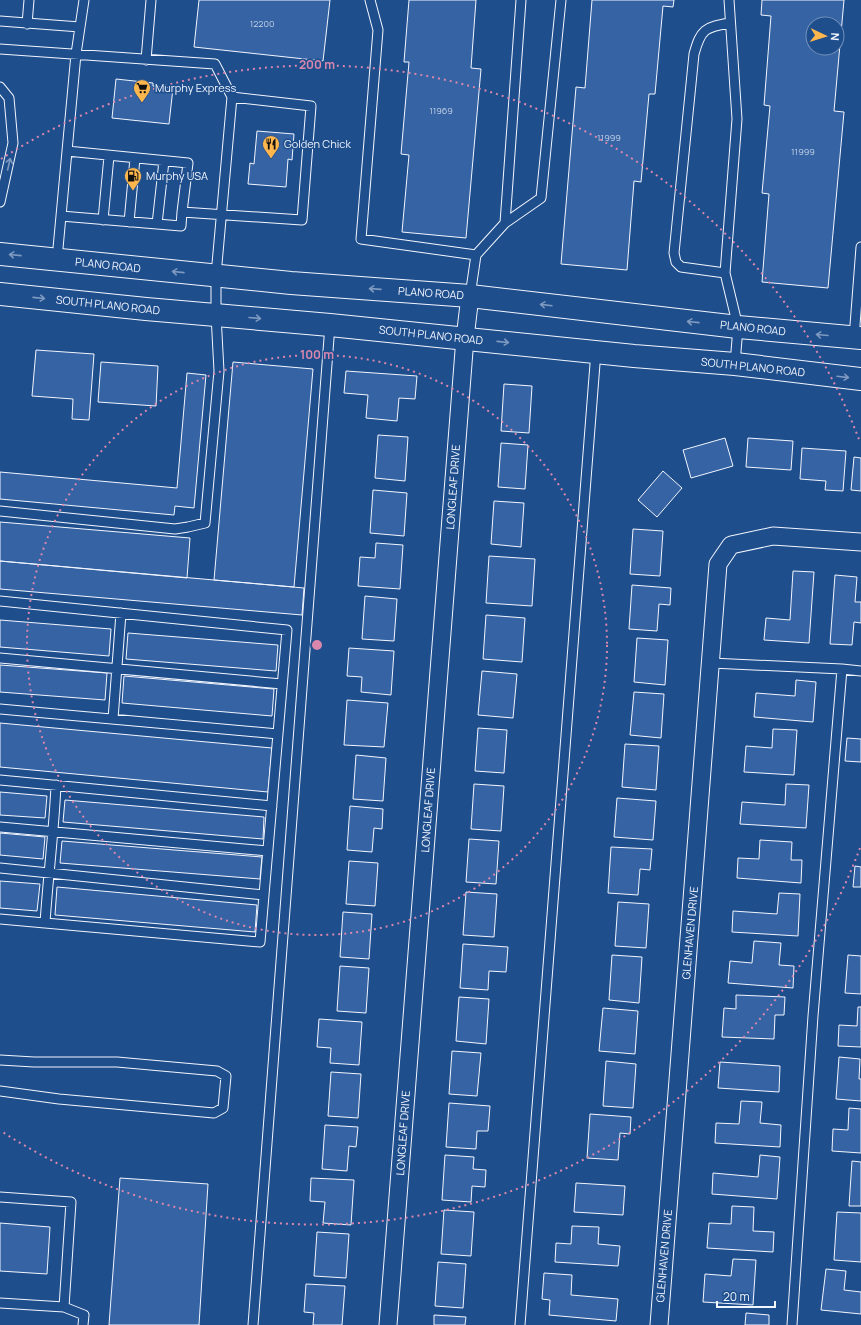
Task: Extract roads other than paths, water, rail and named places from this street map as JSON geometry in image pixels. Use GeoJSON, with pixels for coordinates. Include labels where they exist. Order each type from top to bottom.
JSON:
{"type":"FeatureCollection","features":[{"type":"Feature","properties":{"kind":"main road","name":"PLANO ROAD"},"geometry":{"type":"LineString","coordinates":[[0,254],[291,283],[470,296],[738,327],[858,338]]}},
{"type":"Feature","properties":{"kind":"main road","name":"SOUTH PLANO ROAD"},"geometry":{"type":"LineString","coordinates":[[0,294],[734,364],[861,379]]}},
{"type":"Feature","properties":{"kind":"street","name":"LONGLEAF DRIVE"},"geometry":{"type":"LineString","coordinates":[[388,1325],[465,338],[470,296]]}},
{"type":"Feature","properties":{"kind":"street","name":"GLENHAVEN DRIVE"},"geometry":{"type":"LineString","coordinates":[[659,1325],[718,564],[731,545],[773,536],[861,542]]}},
{"type":"Feature","properties":{"kind":"lane"},"geometry":{"type":"LineString","coordinates":[[27,24],[30,0]]}},
{"type":"Feature","properties":{"kind":"lane"},"geometry":{"type":"LineString","coordinates":[[57,259],[76,54],[84,0]]}},
{"type":"Feature","properties":{"kind":"lane"},"geometry":{"type":"LineString","coordinates":[[146,60],[151,0]]}},
{"type":"Feature","properties":{"kind":"lane"},"geometry":{"type":"LineString","coordinates":[[370,0],[378,30],[361,239],[476,255]]}},
{"type":"Feature","properties":{"kind":"lane"},"geometry":{"type":"LineString","coordinates":[[505,223],[521,0]]}},
{"type":"Feature","properties":{"kind":"lane"},"geometry":{"type":"LineString","coordinates":[[470,296],[476,255],[505,223],[541,198],[561,0]]}},
{"type":"Feature","properties":{"kind":"lane"},"geometry":{"type":"LineString","coordinates":[[729,0],[736,118],[725,273],[738,327],[734,364]]}},
{"type":"Feature","properties":{"kind":"lane"},"geometry":{"type":"LineString","coordinates":[[0,22],[80,28]]}},
{"type":"Feature","properties":{"kind":"lane"},"geometry":{"type":"LineString","coordinates":[[725,273],[681,267],[676,262],[674,254],[694,54],[697,42],[702,33],[713,26],[730,23]]}},
{"type":"Feature","properties":{"kind":"lane"},"geometry":{"type":"LineString","coordinates":[[0,49],[215,64],[232,97],[223,215],[216,275],[216,315],[219,371],[205,523],[174,529],[0,511]]}},
{"type":"Feature","properties":{"kind":"lane"},"geometry":{"type":"LineString","coordinates":[[0,87],[9,98],[13,142],[0,202]]}},
{"type":"Feature","properties":{"kind":"lane"},"geometry":{"type":"LineString","coordinates":[[182,212],[302,220],[310,106],[232,97]]}},
{"type":"Feature","properties":{"kind":"lane"},"geometry":{"type":"LineString","coordinates":[[61,216],[181,226],[188,163],[67,152]]}},
{"type":"Feature","properties":{"kind":"lane"},"geometry":{"type":"LineString","coordinates":[[102,220],[109,156]]}},
{"type":"Feature","properties":{"kind":"lane"},"geometry":{"type":"LineString","coordinates":[[128,222],[135,158]]}},
{"type":"Feature","properties":{"kind":"lane"},"geometry":{"type":"LineString","coordinates":[[157,224],[164,161]]}},
{"type":"Feature","properties":{"kind":"lane"},"geometry":{"type":"LineString","coordinates":[[858,338],[861,247]]}},
{"type":"Feature","properties":{"kind":"lane"},"geometry":{"type":"LineString","coordinates":[[253,1325],[330,325]]}},
{"type":"Feature","properties":{"kind":"lane"},"geometry":{"type":"LineString","coordinates":[[520,1325],[543,1011],[576,627],[596,351]]}},
{"type":"Feature","properties":{"kind":"lane"},"geometry":{"type":"LineString","coordinates":[[0,601],[287,630],[260,942],[0,919]]}},
{"type":"Feature","properties":{"kind":"lane"},"geometry":{"type":"LineString","coordinates":[[113,719],[121,613]]}},
{"type":"Feature","properties":{"kind":"lane"},"geometry":{"type":"LineString","coordinates":[[0,658],[282,684]]}},
{"type":"Feature","properties":{"kind":"lane"},"geometry":{"type":"LineString","coordinates":[[711,663],[861,671]]}},
{"type":"Feature","properties":{"kind":"lane"},"geometry":{"type":"LineString","coordinates":[[792,1325],[814,1008],[842,669]]}},
{"type":"Feature","properties":{"kind":"lane"},"geometry":{"type":"LineString","coordinates":[[0,709],[278,734]]}},
{"type":"Feature","properties":{"kind":"lane"},"geometry":{"type":"LineString","coordinates":[[0,780],[272,806]]}},
{"type":"Feature","properties":{"kind":"lane"},"geometry":{"type":"LineString","coordinates":[[45,923],[48,873],[54,831],[56,785]]}},
{"type":"Feature","properties":{"kind":"lane"},"geometry":{"type":"LineString","coordinates":[[0,827],[268,851]]}},
{"type":"Feature","properties":{"kind":"lane"},"geometry":{"type":"LineString","coordinates":[[0,868],[264,895]]}},
{"type":"Feature","properties":{"kind":"lane"},"geometry":{"type":"LineString","coordinates":[[0,1060],[34,1062],[117,1062],[217,1071],[226,1076],[223,1108],[214,1113],[59,1099],[0,1091]]}},
{"type":"Feature","properties":{"kind":"lane"},"geometry":{"type":"LineString","coordinates":[[0,1197],[71,1202],[64,1307]]}},
{"type":"Feature","properties":{"kind":"lane"},"geometry":{"type":"LineString","coordinates":[[0,1303],[64,1307],[84,1314],[83,1325]]}},
{"type":"Feature","properties":{"kind":"place","name":"Murphy Express"},"geometry":{"type":"Point","coordinates":[142,103]}},
{"type":"Feature","properties":{"kind":"place","name":"Golden Chick"},"geometry":{"type":"Point","coordinates":[271,159]}},
{"type":"Feature","properties":{"kind":"place","name":"Murphy USA"},"geometry":{"type":"Point","coordinates":[133,191]}}]}
